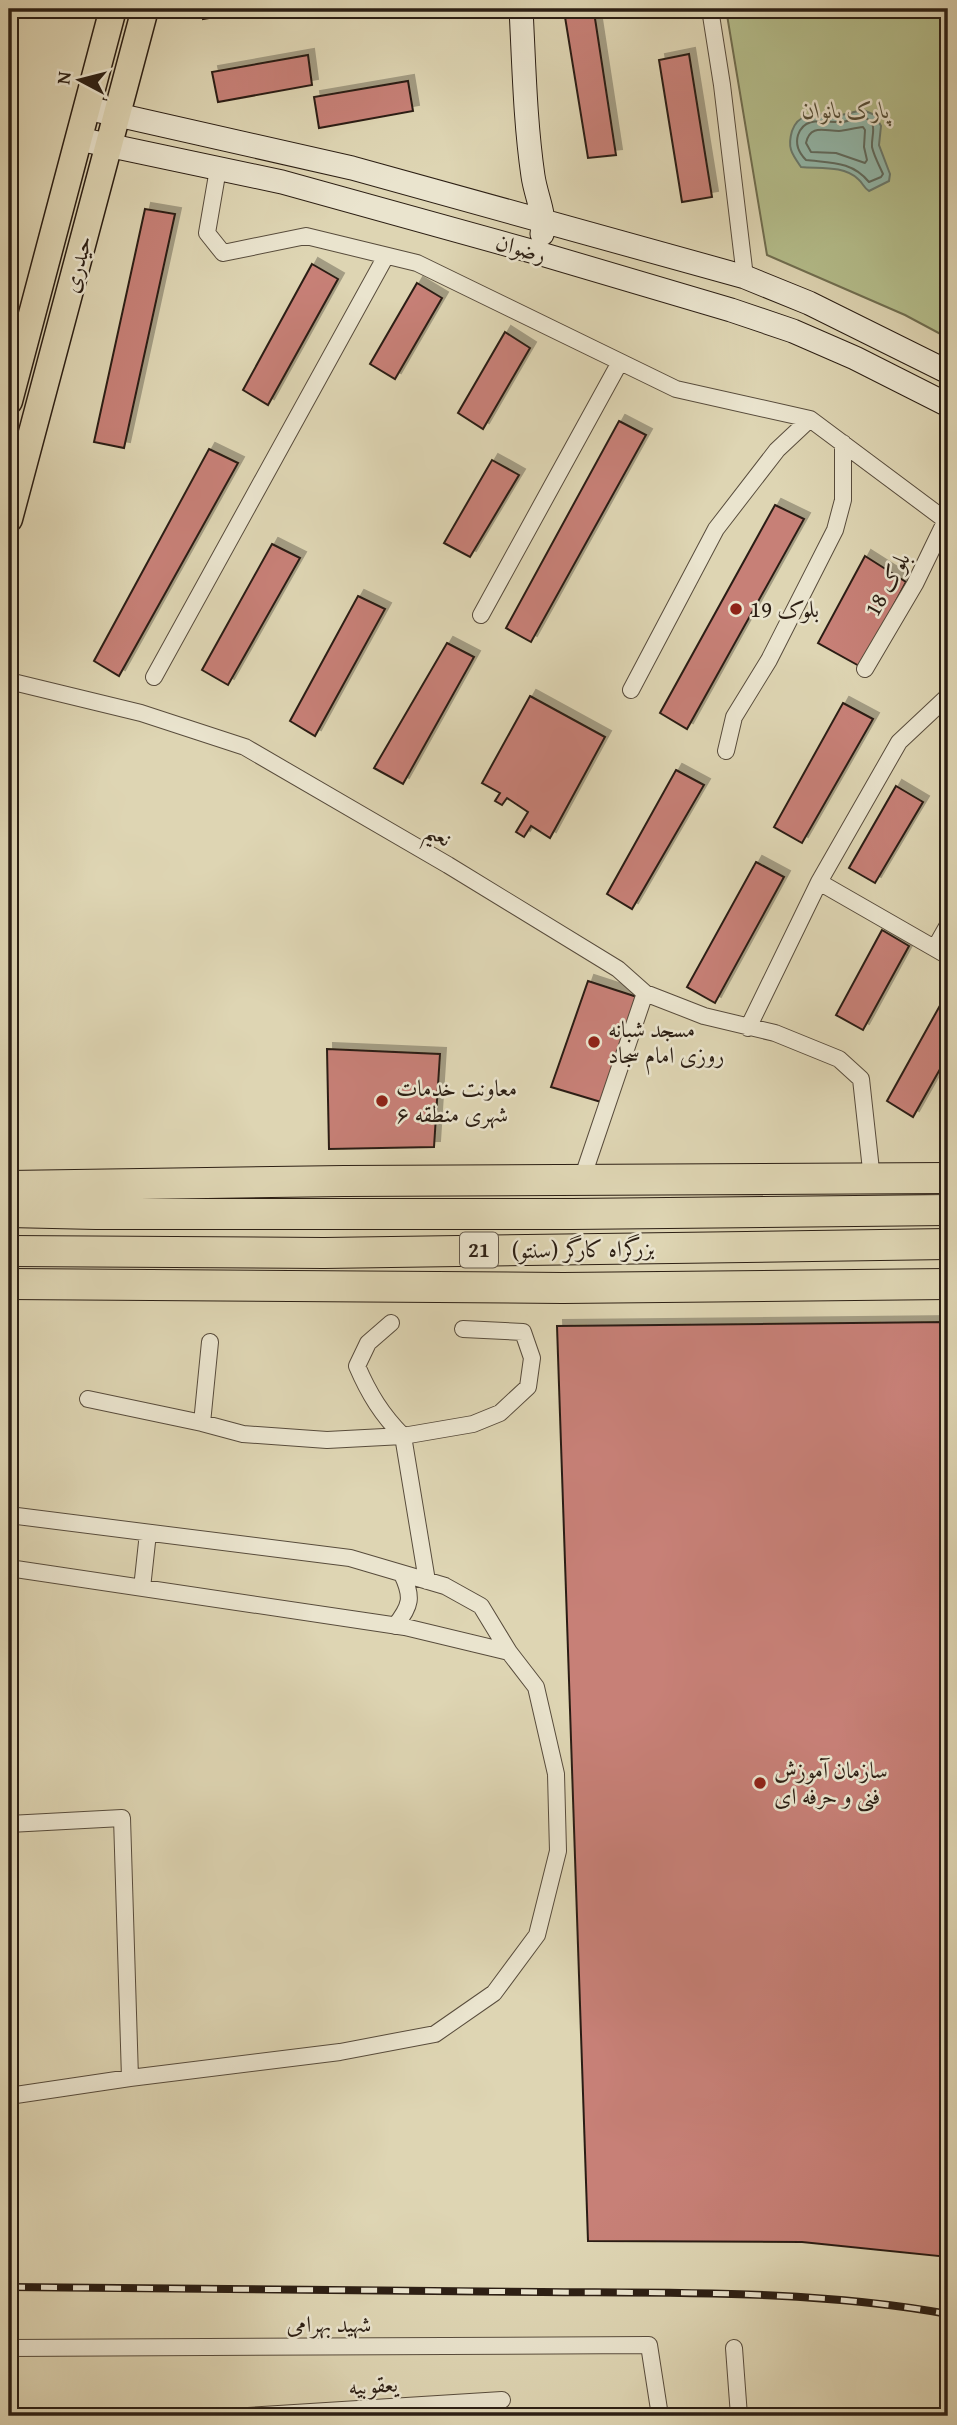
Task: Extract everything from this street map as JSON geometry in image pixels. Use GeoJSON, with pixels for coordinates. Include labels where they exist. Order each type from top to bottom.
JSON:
{"type":"FeatureCollection","features":[{"type":"Feature","properties":{"kind":"highway"},"geometry":{"type":"LineString","coordinates":[[9,1186],[344,1181],[948,1178]]}},
{"type":"Feature","properties":{"kind":"highway","name":"بزرگراه کارگر (سنتو)"},"geometry":{"type":"LineString","coordinates":[[9,1212],[572,1214],[948,1210]]}},
{"type":"Feature","properties":{"kind":"highway","name":"بزرگراه کارگر (سنتو)"},"geometry":{"type":"LineString","coordinates":[[9,1251],[324,1253],[948,1244]]}},
{"type":"Feature","properties":{"kind":"highway"},"geometry":{"type":"LineString","coordinates":[[9,1284],[563,1288],[948,1284]]}},
{"type":"Feature","properties":{"kind":"main road","name":"حیدری"},"geometry":{"type":"LineString","coordinates":[[9,401],[113,9]]}},
{"type":"Feature","properties":{"kind":"main road","name":"حیدری"},"geometry":{"type":"LineString","coordinates":[[9,519],[145,9]]}},
{"type":"Feature","properties":{"kind":"main road"},"geometry":{"type":"LineString","coordinates":[[521,9],[532,168],[545,222],[538,253]]}},
{"type":"Feature","properties":{"kind":"main road","name":"رضوان"},"geometry":{"type":"LineString","coordinates":[[87,108],[352,168],[745,277],[809,303],[948,372]]}},
{"type":"Feature","properties":{"kind":"main road","name":"رضوان"},"geometry":{"type":"LineString","coordinates":[[79,139],[282,182],[731,310],[793,331],[855,358],[948,405]]}},
{"type":"Feature","properties":{"kind":"street"},"geometry":{"type":"LineString","coordinates":[[710,9],[745,277]]}},
{"type":"Feature","properties":{"kind":"street"},"geometry":{"type":"LineString","coordinates":[[218,169],[207,233],[223,253],[306,236],[417,263],[676,389],[810,419],[947,521]]}},
{"type":"Feature","properties":{"kind":"street"},"geometry":{"type":"LineString","coordinates":[[154,677],[386,256]]}},
{"type":"Feature","properties":{"kind":"street"},"geometry":{"type":"LineString","coordinates":[[481,615],[620,362]]}},
{"type":"Feature","properties":{"kind":"street"},"geometry":{"type":"LineString","coordinates":[[631,690],[716,529],[777,450],[810,419]]}},
{"type":"Feature","properties":{"kind":"street"},"geometry":{"type":"LineString","coordinates":[[726,751],[734,718],[769,660],[835,530],[843,500],[844,443]]}},
{"type":"Feature","properties":{"kind":"street","name":"بلوک 18"},"geometry":{"type":"LineString","coordinates":[[865,669],[915,584],[947,521]]}},
{"type":"Feature","properties":{"kind":"street","name":"نعیم"},"geometry":{"type":"LineString","coordinates":[[9,681],[141,713],[246,747],[607,962],[645,993],[705,1016],[775,1033],[839,1059],[861,1079],[872,1179]]}},
{"type":"Feature","properties":{"kind":"street"},"geometry":{"type":"LineString","coordinates":[[748,1028],[819,882],[899,742],[948,696]]}},
{"type":"Feature","properties":{"kind":"street"},"geometry":{"type":"LineString","coordinates":[[819,882],[942,952],[948,925]]}},
{"type":"Feature","properties":{"kind":"street"},"geometry":{"type":"LineString","coordinates":[[583,1180],[645,993]]}},
{"type":"Feature","properties":{"kind":"street"},"geometry":{"type":"LineString","coordinates":[[391,1323],[368,1343],[358,1366],[367,1391],[386,1419],[403,1436],[427,1581]]}},
{"type":"Feature","properties":{"kind":"street"},"geometry":{"type":"LineString","coordinates":[[88,1399],[243,1434],[327,1440],[403,1436],[482,1420],[500,1412],[528,1387],[532,1358],[523,1332],[463,1329]]}},
{"type":"Feature","properties":{"kind":"street"},"geometry":{"type":"LineString","coordinates":[[202,1423],[210,1342]]}},
{"type":"Feature","properties":{"kind":"street"},"geometry":{"type":"LineString","coordinates":[[9,1515],[350,1558],[445,1587],[481,1606],[509,1652],[536,1687],[556,1774],[558,1851],[537,1935],[495,1993],[435,2034],[340,2052],[9,2096]]}},
{"type":"Feature","properties":{"kind":"street"},"geometry":{"type":"LineString","coordinates":[[142,1588],[148,1533]]}},
{"type":"Feature","properties":{"kind":"street"},"geometry":{"type":"LineString","coordinates":[[9,1568],[395,1626],[509,1652]]}},
{"type":"Feature","properties":{"kind":"street"},"geometry":{"type":"LineString","coordinates":[[395,1626],[408,1609],[409,1588],[402,1574]]}},
{"type":"Feature","properties":{"kind":"street"},"geometry":{"type":"LineString","coordinates":[[9,1824],[122,1818],[130,2078]]}},
{"type":"Feature","properties":{"kind":"street","name":"شهید بهرامی"},"geometry":{"type":"LineString","coordinates":[[9,2348],[649,2345],[660,2416]]}},
{"type":"Feature","properties":{"kind":"street"},"geometry":{"type":"LineString","coordinates":[[734,2348],[739,2416]]}},
{"type":"Feature","properties":{"kind":"street","name":"یعقوبیه"},"geometry":{"type":"LineString","coordinates":[[248,2416],[502,2400]]}},
{"type":"Feature","properties":{"kind":"green space","name":"پارک بانوان"},"geometry":{"type":"Polygon","coordinates":[[[726,9],[948,9],[948,338],[905,315],[767,255],[726,9]]]}},
{"type":"Feature","properties":{"kind":"water"},"geometry":{"type":"Polygon","coordinates":[[[863,110],[875,115],[881,126],[879,145],[890,174],[889,181],[869,191],[858,179],[845,172],[831,168],[801,167],[790,146],[792,131],[800,119],[813,115],[841,115],[863,110]]]}},
{"type":"Feature","properties":{"kind":"building"},"geometry":{"type":"Polygon","coordinates":[[[201,9],[258,9],[203,19],[201,9]]]}},
{"type":"Feature","properties":{"kind":"building"},"geometry":{"type":"Polygon","coordinates":[[[594,12],[616,155],[588,158],[565,17],[594,12]]]}},
{"type":"Feature","properties":{"kind":"building"},"geometry":{"type":"Polygon","coordinates":[[[689,54],[712,197],[682,202],[659,60],[689,54]]]}},
{"type":"Feature","properties":{"kind":"building"},"geometry":{"type":"Polygon","coordinates":[[[308,55],[312,85],[218,102],[212,72],[308,55]]]}},
{"type":"Feature","properties":{"kind":"building"},"geometry":{"type":"Polygon","coordinates":[[[408,81],[413,111],[319,128],[314,97],[408,81]]]}},
{"type":"Feature","properties":{"kind":"building"},"geometry":{"type":"Polygon","coordinates":[[[145,209],[175,214],[124,448],[94,442],[145,209]]]}},
{"type":"Feature","properties":{"kind":"building"},"geometry":{"type":"Polygon","coordinates":[[[312,264],[338,279],[268,405],[243,390],[312,264]]]}},
{"type":"Feature","properties":{"kind":"building"},"geometry":{"type":"Polygon","coordinates":[[[417,283],[442,298],[395,379],[370,364],[417,283]]]}},
{"type":"Feature","properties":{"kind":"building"},"geometry":{"type":"Polygon","coordinates":[[[505,332],[530,348],[483,429],[458,413],[505,332]]]}},
{"type":"Feature","properties":{"kind":"building"},"geometry":{"type":"Polygon","coordinates":[[[619,421],[646,435],[531,642],[506,628],[619,421]]]}},
{"type":"Feature","properties":{"kind":"building"},"geometry":{"type":"Polygon","coordinates":[[[209,449],[238,463],[119,676],[94,661],[209,449]]]}},
{"type":"Feature","properties":{"kind":"building"},"geometry":{"type":"Polygon","coordinates":[[[492,460],[519,475],[470,557],[444,543],[492,460]]]}},
{"type":"Feature","properties":{"kind":"building","name":"بلوک 19"},"geometry":{"type":"Polygon","coordinates":[[[775,505],[804,519],[687,729],[660,713],[775,505]]]}},
{"type":"Feature","properties":{"kind":"building"},"geometry":{"type":"Polygon","coordinates":[[[272,544],[300,558],[228,685],[202,670],[272,544]]]}},
{"type":"Feature","properties":{"kind":"building"},"geometry":{"type":"Polygon","coordinates":[[[865,556],[906,582],[861,667],[818,643],[865,556]]]}},
{"type":"Feature","properties":{"kind":"building"},"geometry":{"type":"Polygon","coordinates":[[[358,596],[385,609],[315,736],[290,721],[358,596]]]}},
{"type":"Feature","properties":{"kind":"building"},"geometry":{"type":"Polygon","coordinates":[[[447,643],[474,657],[403,784],[374,768],[447,643]]]}},
{"type":"Feature","properties":{"kind":"building"},"geometry":{"type":"Polygon","coordinates":[[[530,696],[605,737],[550,838],[531,826],[524,837],[516,832],[528,812],[507,798],[502,805],[495,801],[500,793],[482,783],[530,696]]]}},
{"type":"Feature","properties":{"kind":"building"},"geometry":{"type":"Polygon","coordinates":[[[843,703],[873,719],[802,843],[774,827],[843,703]]]}},
{"type":"Feature","properties":{"kind":"building"},"geometry":{"type":"Polygon","coordinates":[[[676,770],[704,785],[632,909],[607,894],[676,770]]]}},
{"type":"Feature","properties":{"kind":"building"},"geometry":{"type":"Polygon","coordinates":[[[896,786],[923,802],[875,883],[849,868],[896,786]]]}},
{"type":"Feature","properties":{"kind":"building"},"geometry":{"type":"Polygon","coordinates":[[[756,862],[784,877],[715,1003],[687,987],[756,862]]]}},
{"type":"Feature","properties":{"kind":"building"},"geometry":{"type":"Polygon","coordinates":[[[882,930],[909,946],[863,1030],[836,1015],[882,930]]]}},
{"type":"Feature","properties":{"kind":"building","name":"مسجد شبانه روزی امام سجاد"},"geometry":{"type":"Polygon","coordinates":[[[588,981],[637,997],[601,1102],[551,1087],[588,981]]]}},
{"type":"Feature","properties":{"kind":"building"},"geometry":{"type":"Polygon","coordinates":[[[948,991],[948,1055],[913,1117],[887,1101],[948,991]]]}},
{"type":"Feature","properties":{"kind":"building","name":"معاونت خدمات شهری منطقه ۶"},"geometry":{"type":"Polygon","coordinates":[[[327,1049],[440,1054],[434,1147],[329,1149],[327,1049]]]}},
{"type":"Feature","properties":{"kind":"building","name":"سازمان آموزش فنی و حرفه ای"},"geometry":{"type":"Polygon","coordinates":[[[948,1322],[948,2257],[802,2242],[588,2241],[557,1326],[948,1322]]]}},
{"type":"Feature","properties":{"kind":"railway"},"geometry":{"type":"LineString","coordinates":[[9,2287],[746,2294],[848,2301],[948,2314]]}},
{"type":"Feature","properties":{"kind":"place","name":"بلوک 19"},"geometry":{"type":"Point","coordinates":[736,609]}},
{"type":"Feature","properties":{"kind":"place","name":"مسجد شبانه روزی امام سجاد"},"geometry":{"type":"Point","coordinates":[594,1042]}},
{"type":"Feature","properties":{"kind":"place","name":"معاونت خدمات شهری منطقه ۶"},"geometry":{"type":"Point","coordinates":[382,1101]}},
{"type":"Feature","properties":{"kind":"place","name":"سازمان آموزش فنی و حرفه ای"},"geometry":{"type":"Point","coordinates":[760,1783]}}]}
